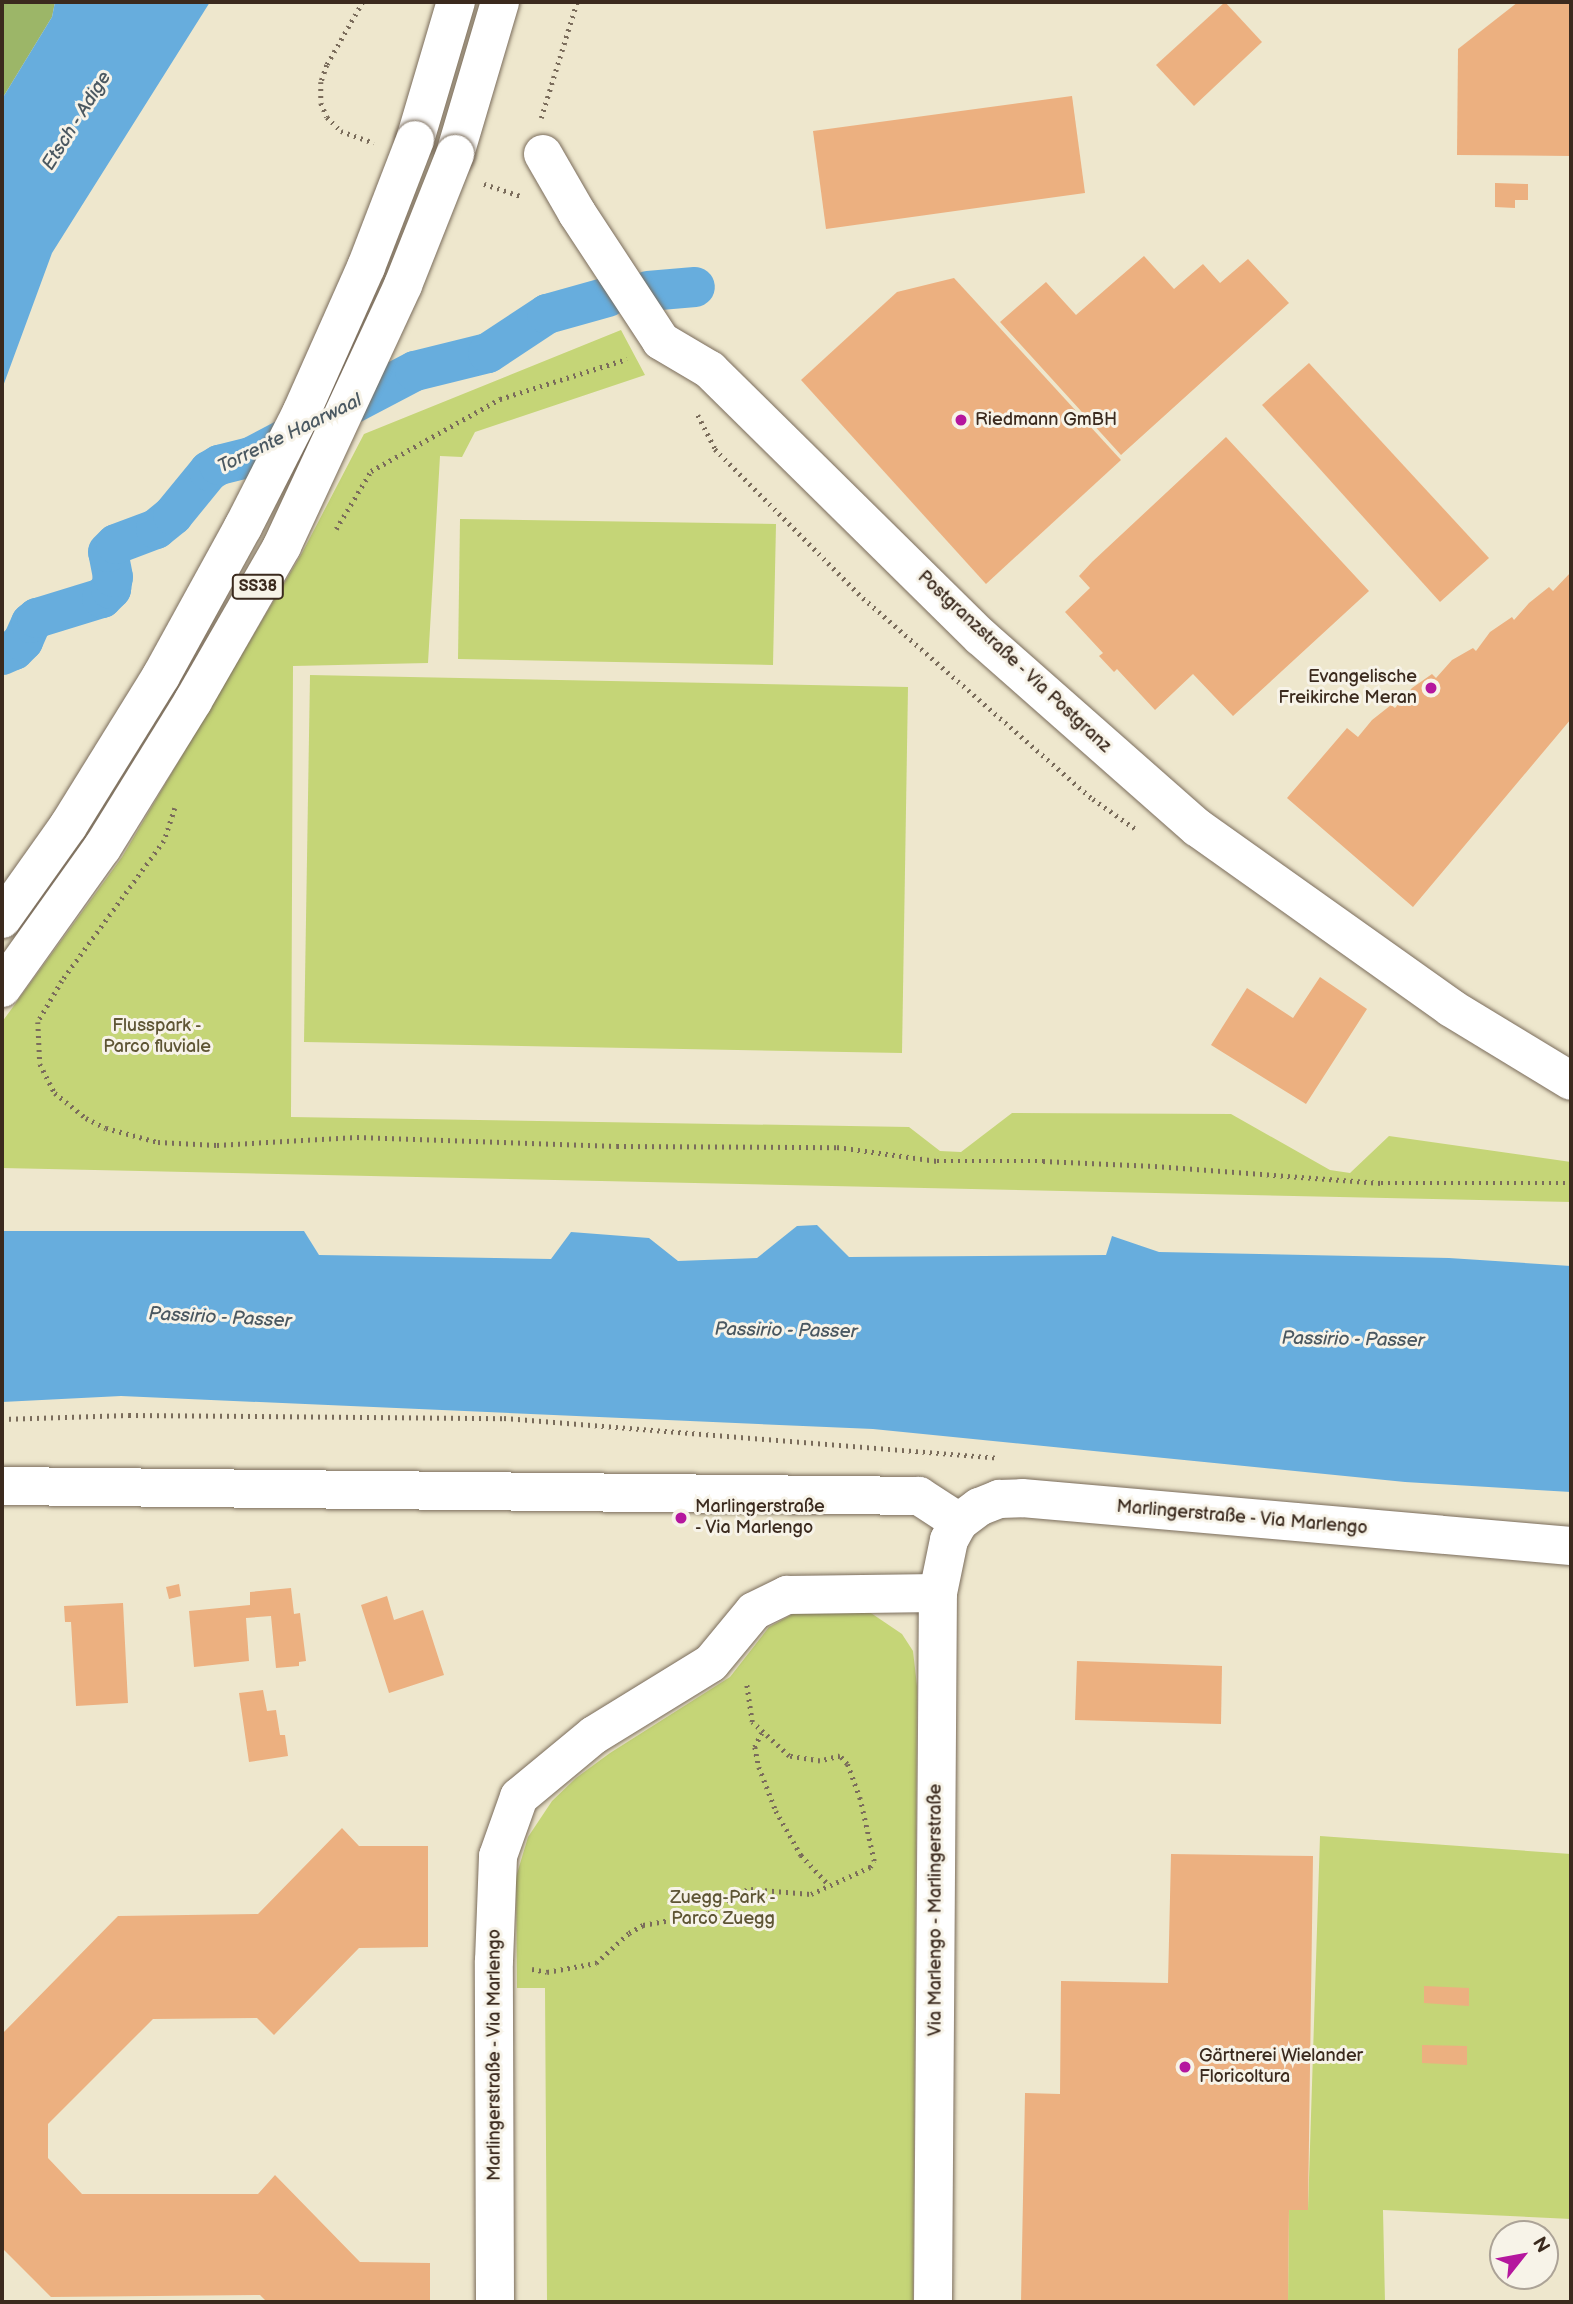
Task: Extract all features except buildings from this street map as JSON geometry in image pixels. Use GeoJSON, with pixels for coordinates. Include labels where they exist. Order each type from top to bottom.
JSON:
{"type":"FeatureCollection","features":[{"type":"Feature","properties":{"kind":"main road","name":"SS38"},"geometry":{"type":"LineString","coordinates":[[2,919],[68,826],[161,676],[243,527],[301,413],[361,279],[415,140],[456,2]]}},
{"type":"Feature","properties":{"kind":"main road","name":"SS38"},"geometry":{"type":"LineString","coordinates":[[2,988],[102,848],[193,701],[282,546],[403,285],[455,154],[500,2]]}},
{"type":"Feature","properties":{"kind":"main road","name":"Postgranzstraße - Via Postgranz"},"geometry":{"type":"LineString","coordinates":[[544,154],[577,213],[661,341],[710,370],[981,637],[1198,828],[1451,1007],[1571,1081]]}},
{"type":"Feature","properties":{"kind":"main road"},"geometry":{"type":"LineString","coordinates":[[2,1486],[919,1496],[960,1522]]}},
{"type":"Feature","properties":{"kind":"main road","name":"Marlingerstraße - Via Marlengo"},"geometry":{"type":"LineString","coordinates":[[960,1522],[978,1507],[999,1499],[1022,1498],[1571,1546]]}},
{"type":"Feature","properties":{"kind":"main road","name":"Via Marlengo - Marlingerstraße"},"geometry":{"type":"LineString","coordinates":[[933,2302],[938,1593],[948,1539],[960,1522]]}},
{"type":"Feature","properties":{"kind":"main road","name":"Marlingerstraße - Via Marlengo"},"geometry":{"type":"LineString","coordinates":[[495,2302],[494,1961],[498,1856],[519,1797],[594,1735],[718,1656],[754,1611],[787,1595],[938,1593]]}},
{"type":"Feature","properties":{"kind":"path"},"geometry":{"type":"LineString","coordinates":[[363,2],[327,65],[321,82],[321,103],[327,117],[341,131],[367,140]]}},
{"type":"Feature","properties":{"kind":"path"},"geometry":{"type":"LineString","coordinates":[[544,154],[538,129],[578,2]]}},
{"type":"Feature","properties":{"kind":"path"},"geometry":{"type":"LineString","coordinates":[[333,535],[372,471],[500,399],[614,365],[661,341]]}},
{"type":"Feature","properties":{"kind":"path"},"geometry":{"type":"LineString","coordinates":[[176,806],[164,841],[62,981],[38,1022],[40,1064],[55,1093],[86,1118],[106,1128],[158,1142],[216,1145],[357,1137],[617,1146],[836,1147],[937,1161],[1143,1166],[1381,1182],[1571,1183]]}},
{"type":"Feature","properties":{"kind":"path"},"geometry":{"type":"LineString","coordinates":[[2,1419],[129,1415],[504,1418],[1000,1458]]}},
{"type":"Feature","properties":{"kind":"path"},"geometry":{"type":"LineString","coordinates":[[494,1961],[547,1972],[572,1970],[596,1963],[629,1933],[643,1925],[709,1913],[738,1892],[751,1888],[811,1894],[870,1867],[874,1861],[860,1799],[847,1764],[840,1756],[820,1761],[789,1756],[752,1722],[749,1683],[718,1656]]}},
{"type":"Feature","properties":{"kind":"path"},"geometry":{"type":"LineString","coordinates":[[762,1732],[755,1747],[776,1811],[801,1855],[829,1885]]}},
{"type":"Feature","properties":{"kind":"green space"},"geometry":{"type":"Polygon","coordinates":[[[2,2],[55,2],[52,17],[2,99],[2,2]]]}},
{"type":"Feature","properties":{"kind":"green space","name":"Flusspark - Parco fluviale"},"geometry":{"type":"Polygon","coordinates":[[[621,330],[645,375],[475,432],[462,457],[440,456],[428,663],[293,666],[291,1117],[909,1127],[940,1151],[961,1152],[1012,1113],[1231,1114],[1330,1170],[1350,1173],[1389,1136],[1571,1162],[1571,1202],[2,1168],[2,1022],[122,857],[302,553],[364,434],[621,330]]]}},
{"type":"Feature","properties":{"kind":"green space"},"geometry":{"type":"Polygon","coordinates":[[[460,519],[776,524],[773,665],[458,659],[460,519]]]}},
{"type":"Feature","properties":{"kind":"green space"},"geometry":{"type":"Polygon","coordinates":[[[310,675],[908,687],[902,1053],[304,1042],[310,675]]]}},
{"type":"Feature","properties":{"kind":"green space","name":"Zuegg-Park - Parco Zuegg"},"geometry":{"type":"Polygon","coordinates":[[[865,1609],[902,1634],[913,1651],[917,1686],[913,2302],[547,2302],[545,1988],[517,1988],[516,1877],[528,1837],[552,1801],[576,1778],[610,1753],[730,1677],[769,1627],[793,1614],[865,1609]]]}},
{"type":"Feature","properties":{"kind":"green space"},"geometry":{"type":"Polygon","coordinates":[[[1320,1836],[1571,1854],[1571,2219],[1383,2210],[1385,2302],[1288,2302],[1289,2210],[1308,2209],[1320,1836]]]}},
{"type":"Feature","properties":{"kind":"water","name":"Etsch - Adige"},"geometry":{"type":"Polygon","coordinates":[[[55,2],[210,2],[52,253],[2,389],[2,99],[52,17],[55,2]]]}},
{"type":"Feature","properties":{"kind":"water","name":"Passirio - Passer"},"geometry":{"type":"Polygon","coordinates":[[[817,1225],[849,1257],[1106,1255],[1112,1236],[1159,1252],[1449,1258],[1571,1266],[1571,1492],[1405,1482],[873,1429],[121,1396],[2,1402],[2,1231],[304,1231],[319,1255],[551,1259],[571,1232],[649,1238],[678,1261],[757,1258],[797,1226],[817,1225]]]}},
{"type":"Feature","properties":{"kind":"waterway"},"geometry":{"type":"LineString","coordinates":[[648,291],[695,287]]}},
{"type":"Feature","properties":{"kind":"waterway","name":"Torrente Haarwaal"},"geometry":{"type":"LineString","coordinates":[[2,655],[14,650],[23,641],[31,623],[37,618],[102,598],[111,589],[113,577],[108,552],[116,544],[156,529],[173,515],[209,471],[219,465],[251,457],[415,371],[488,353],[547,314],[608,297]]}},
{"type":"Feature","properties":{"kind":"place","name":"Riedmann GmBH"},"geometry":{"type":"Point","coordinates":[961,420]}},
{"type":"Feature","properties":{"kind":"place","name":"Evangelische Freikirche Meran"},"geometry":{"type":"Point","coordinates":[1431,688]}},
{"type":"Feature","properties":{"kind":"place","name":"Marlingerstraße - Via Marlengo"},"geometry":{"type":"Point","coordinates":[681,1518]}},
{"type":"Feature","properties":{"kind":"place","name":"Gärtnerei Wielander Floricoltura"},"geometry":{"type":"Point","coordinates":[1185,2067]}}]}
